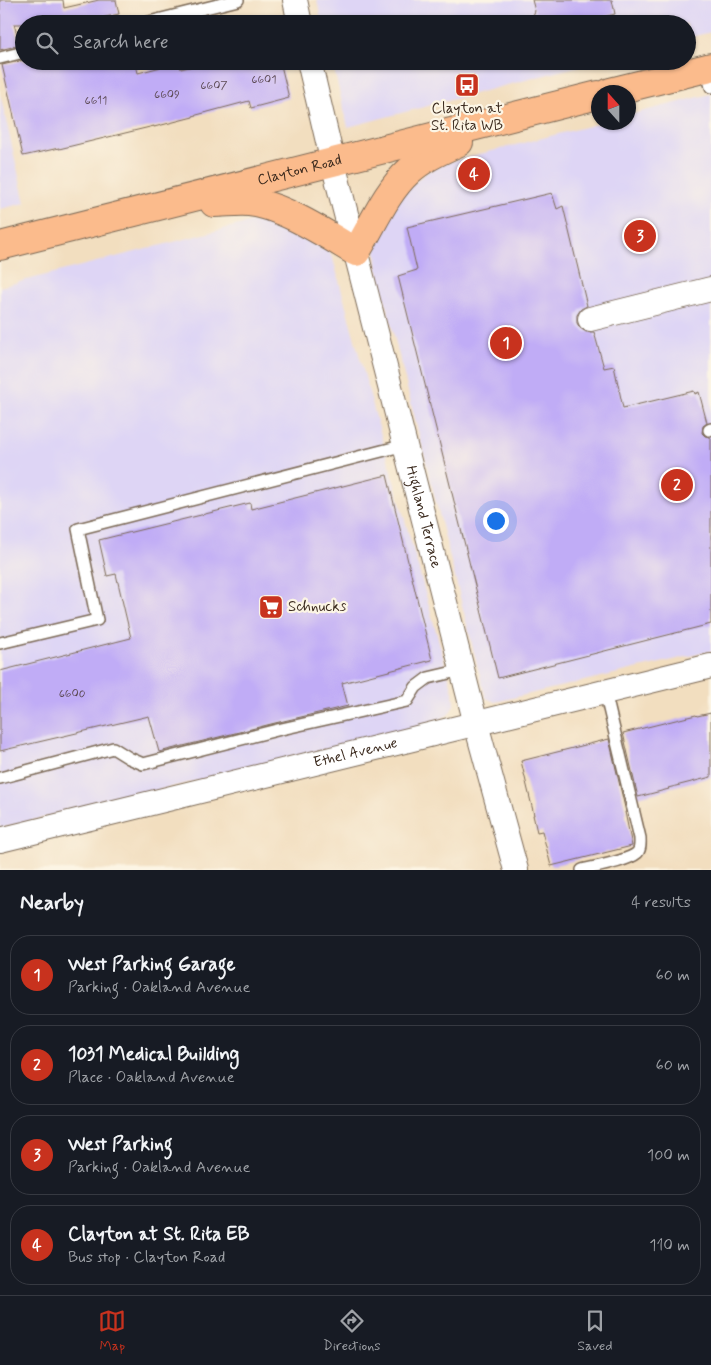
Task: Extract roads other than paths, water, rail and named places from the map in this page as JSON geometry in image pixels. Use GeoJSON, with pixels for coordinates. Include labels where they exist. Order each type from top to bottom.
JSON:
{"type":"FeatureCollection","features":[{"type":"Feature","properties":{"kind":"main road"},"geometry":{"type":"LineString","coordinates":[[636,87],[709,74]]}},
{"type":"Feature","properties":{"kind":"main road","name":"Clayton Road"},"geometry":{"type":"LineString","coordinates":[[0,246],[591,98]]}},
{"type":"Feature","properties":{"kind":"main road"},"geometry":{"type":"LineString","coordinates":[[165,204],[249,202],[268,206],[300,220],[356,252],[391,192],[410,170],[427,158],[506,119]]}},
{"type":"Feature","properties":{"kind":"street"},"geometry":{"type":"LineString","coordinates":[[295,0],[298,15]]}},
{"type":"Feature","properties":{"kind":"street","name":"Highland Terrace"},"geometry":{"type":"LineString","coordinates":[[311,70],[462,670],[516,870]]}},
{"type":"Feature","properties":{"kind":"street"},"geometry":{"type":"LineString","coordinates":[[590,319],[711,289]]}},
{"type":"Feature","properties":{"kind":"street","name":"Ethel Avenue"},"geometry":{"type":"LineString","coordinates":[[0,840],[711,666]]}},
{"type":"Feature","properties":{"kind":"lane"},"geometry":{"type":"LineString","coordinates":[[177,15],[238,0]]}},
{"type":"Feature","properties":{"kind":"lane"},"geometry":{"type":"LineString","coordinates":[[0,58],[15,54]]}},
{"type":"Feature","properties":{"kind":"lane"},"geometry":{"type":"LineString","coordinates":[[0,643],[98,620],[78,529],[405,445]]}},
{"type":"Feature","properties":{"kind":"lane"},"geometry":{"type":"LineString","coordinates":[[0,778],[113,748],[143,764],[277,730],[407,701],[416,687],[428,678],[462,670]]}},
{"type":"Feature","properties":{"kind":"lane"},"geometry":{"type":"LineString","coordinates":[[582,870],[630,857],[638,852],[640,845],[640,838],[605,692]]}},
{"type":"Feature","properties":{"kind":"place","name":"Clayton at St. Rita WB"},"geometry":{"type":"Point","coordinates":[467,85]}},
{"type":"Feature","properties":{"kind":"place","name":"Clayton at St. Rita EB"},"geometry":{"type":"Point","coordinates":[474,174]}},
{"type":"Feature","properties":{"kind":"place","name":"West Parking"},"geometry":{"type":"Point","coordinates":[640,236]}},
{"type":"Feature","properties":{"kind":"place","name":"West Parking Garage"},"geometry":{"type":"Point","coordinates":[506,343]}},
{"type":"Feature","properties":{"kind":"place","name":"1031 Medical Building"},"geometry":{"type":"Point","coordinates":[677,485]}},
{"type":"Feature","properties":{"kind":"place","name":"Schnucks"},"geometry":{"type":"Point","coordinates":[271,607]}}]}
